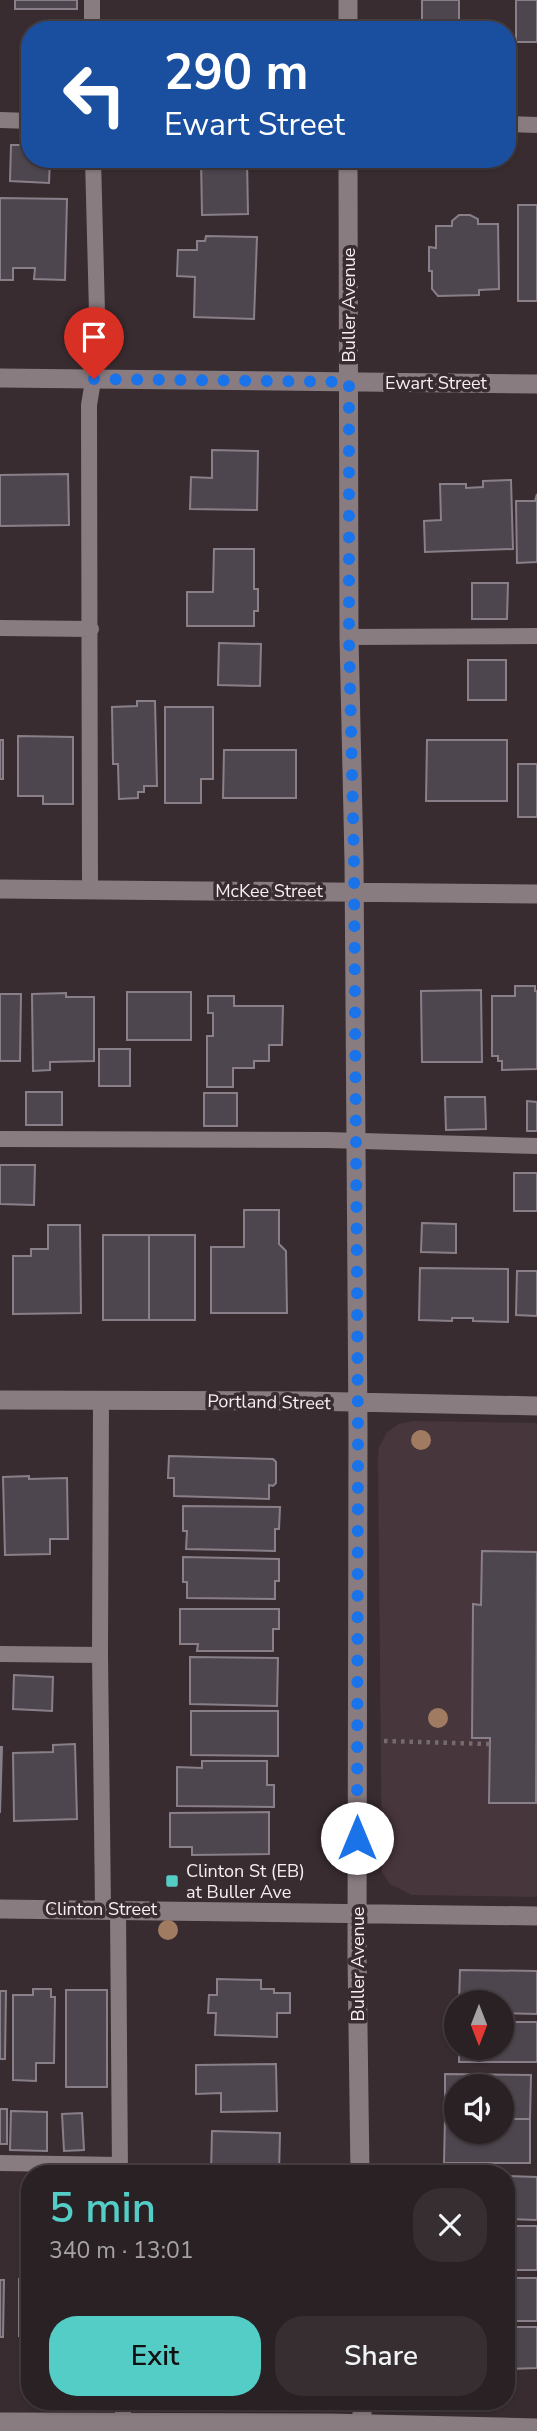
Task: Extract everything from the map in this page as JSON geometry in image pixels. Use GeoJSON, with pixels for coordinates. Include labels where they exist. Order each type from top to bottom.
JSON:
{"type":"FeatureCollection","features":[{"type":"Feature","properties":{"kind":"street"},"geometry":{"type":"LineString","coordinates":[[348,0],[348,21]]}},
{"type":"Feature","properties":{"kind":"street","name":"Buller Avenue"},"geometry":{"type":"LineString","coordinates":[[348,168],[349,637],[358,1403],[360,2165]]}},
{"type":"Feature","properties":{"kind":"street","name":"Ewart Street"},"geometry":{"type":"LineString","coordinates":[[0,378],[537,384]]}},
{"type":"Feature","properties":{"kind":"street","name":"McKee Street"},"geometry":{"type":"LineString","coordinates":[[0,889],[537,894]]}},
{"type":"Feature","properties":{"kind":"street","name":"Portland Street"},"geometry":{"type":"LineString","coordinates":[[0,1400],[537,1406]]}},
{"type":"Feature","properties":{"kind":"street","name":"Clinton Street"},"geometry":{"type":"LineString","coordinates":[[0,1909],[537,1916]]}},
{"type":"Feature","properties":{"kind":"street"},"geometry":{"type":"LineString","coordinates":[[0,2422],[123,2427],[537,2428]]}},
{"type":"Feature","properties":{"kind":"lane"},"geometry":{"type":"LineString","coordinates":[[92,0],[92,21]]}},
{"type":"Feature","properties":{"kind":"lane"},"geometry":{"type":"LineString","coordinates":[[0,120],[21,121]]}},
{"type":"Feature","properties":{"kind":"lane"},"geometry":{"type":"LineString","coordinates":[[516,124],[537,125]]}},
{"type":"Feature","properties":{"kind":"lane"},"geometry":{"type":"LineString","coordinates":[[90,890],[89,405],[99,351],[93,168]]}},
{"type":"Feature","properties":{"kind":"lane"},"geometry":{"type":"LineString","coordinates":[[0,628],[91,629]]}},
{"type":"Feature","properties":{"kind":"lane"},"geometry":{"type":"LineString","coordinates":[[349,637],[537,636]]}},
{"type":"Feature","properties":{"kind":"lane"},"geometry":{"type":"LineString","coordinates":[[0,1139],[355,1140],[537,1146]]}},
{"type":"Feature","properties":{"kind":"lane"},"geometry":{"type":"LineString","coordinates":[[102,1401],[100,1655],[120,2165]]}},
{"type":"Feature","properties":{"kind":"lane"},"geometry":{"type":"LineString","coordinates":[[0,1654],[100,1655]]}},
{"type":"Feature","properties":{"kind":"lane"},"geometry":{"type":"LineString","coordinates":[[0,2163],[40,2165]]}},
{"type":"Feature","properties":{"kind":"path"},"geometry":{"type":"LineString","coordinates":[[383,1741],[490,1744]]}},
{"type":"Feature","properties":{"kind":"shaded area"},"geometry":{"type":"Polygon","coordinates":[[[414,1421],[537,1423],[537,1897],[412,1895],[390,1884],[382,1872],[378,1459],[379,1447],[387,1432],[399,1424],[414,1421]]]}},
{"type":"Feature","properties":{"kind":"building"},"geometry":{"type":"Polygon","coordinates":[[[15,0],[77,0],[77,9],[15,9],[15,0]]]}},
{"type":"Feature","properties":{"kind":"building"},"geometry":{"type":"Polygon","coordinates":[[[422,0],[459,0],[459,21],[422,21],[422,0]]]}},
{"type":"Feature","properties":{"kind":"building"},"geometry":{"type":"Polygon","coordinates":[[[516,0],[537,0],[537,42],[516,42],[516,0]]]}},
{"type":"Feature","properties":{"kind":"building"},"geometry":{"type":"Polygon","coordinates":[[[11,145],[21,145],[21,168],[50,168],[49,183],[10,181],[11,145]]]}},
{"type":"Feature","properties":{"kind":"building"},"geometry":{"type":"Polygon","coordinates":[[[201,168],[247,168],[248,214],[202,215],[201,168]]]}},
{"type":"Feature","properties":{"kind":"building"},"geometry":{"type":"Polygon","coordinates":[[[0,198],[67,199],[65,280],[34,279],[35,268],[13,268],[13,280],[0,280],[0,198]]]}},
{"type":"Feature","properties":{"kind":"building"},"geometry":{"type":"Polygon","coordinates":[[[518,205],[537,205],[537,301],[518,301],[518,205]]]}},
{"type":"Feature","properties":{"kind":"building"},"geometry":{"type":"Polygon","coordinates":[[[459,215],[470,215],[478,219],[478,224],[498,224],[499,289],[479,290],[479,295],[438,296],[432,289],[429,247],[436,248],[436,226],[452,226],[452,221],[459,215]]]}},
{"type":"Feature","properties":{"kind":"building"},"geometry":{"type":"Polygon","coordinates":[[[206,236],[257,237],[254,319],[194,317],[195,277],[177,276],[178,250],[197,250],[197,241],[205,241],[206,236]]]}},
{"type":"Feature","properties":{"kind":"building"},"geometry":{"type":"Polygon","coordinates":[[[212,450],[258,451],[257,510],[190,509],[191,477],[212,478],[212,450]]]}},
{"type":"Feature","properties":{"kind":"building"},"geometry":{"type":"Polygon","coordinates":[[[68,474],[69,525],[0,526],[0,475],[68,474]]]}},
{"type":"Feature","properties":{"kind":"building"},"geometry":{"type":"Polygon","coordinates":[[[511,480],[513,549],[425,552],[424,521],[441,520],[440,484],[466,484],[466,488],[483,487],[483,481],[511,480]]]}},
{"type":"Feature","properties":{"kind":"building"},"geometry":{"type":"Polygon","coordinates":[[[537,494],[537,562],[517,563],[516,501],[535,501],[537,494]]]}},
{"type":"Feature","properties":{"kind":"building"},"geometry":{"type":"Polygon","coordinates":[[[214,549],[254,549],[254,589],[258,589],[258,611],[254,611],[254,626],[187,626],[187,592],[213,592],[214,549]]]}},
{"type":"Feature","properties":{"kind":"building"},"geometry":{"type":"Polygon","coordinates":[[[472,583],[508,583],[507,619],[472,619],[472,583]]]}},
{"type":"Feature","properties":{"kind":"building"},"geometry":{"type":"Polygon","coordinates":[[[219,643],[261,644],[260,686],[218,685],[219,643]]]}},
{"type":"Feature","properties":{"kind":"building"},"geometry":{"type":"Polygon","coordinates":[[[468,660],[506,660],[506,700],[468,700],[468,660]]]}},
{"type":"Feature","properties":{"kind":"building"},"geometry":{"type":"Polygon","coordinates":[[[137,701],[155,701],[157,786],[144,786],[144,792],[138,792],[138,798],[119,799],[118,764],[113,764],[112,707],[137,706],[137,701]]]}},
{"type":"Feature","properties":{"kind":"building"},"geometry":{"type":"Polygon","coordinates":[[[165,707],[213,707],[213,779],[201,779],[201,803],[165,803],[165,707]]]}},
{"type":"Feature","properties":{"kind":"building"},"geometry":{"type":"Polygon","coordinates":[[[18,736],[73,737],[73,804],[43,804],[43,796],[18,796],[18,736]]]}},
{"type":"Feature","properties":{"kind":"building"},"geometry":{"type":"Polygon","coordinates":[[[0,740],[3,740],[3,779],[0,779],[0,740]]]}},
{"type":"Feature","properties":{"kind":"building"},"geometry":{"type":"Polygon","coordinates":[[[427,740],[507,740],[507,801],[426,801],[427,740]]]}},
{"type":"Feature","properties":{"kind":"building"},"geometry":{"type":"Polygon","coordinates":[[[224,750],[296,750],[296,798],[223,798],[224,750]]]}},
{"type":"Feature","properties":{"kind":"building"},"geometry":{"type":"Polygon","coordinates":[[[518,764],[537,764],[537,817],[518,817],[518,764]]]}},
{"type":"Feature","properties":{"kind":"building"},"geometry":{"type":"Polygon","coordinates":[[[515,986],[535,986],[537,991],[537,1069],[502,1070],[502,1061],[498,1061],[498,1056],[492,1056],[492,996],[515,996],[515,986]]]}},
{"type":"Feature","properties":{"kind":"building"},"geometry":{"type":"Polygon","coordinates":[[[481,990],[482,1062],[422,1062],[421,991],[481,990]]]}},
{"type":"Feature","properties":{"kind":"building"},"geometry":{"type":"Polygon","coordinates":[[[127,992],[191,992],[191,1040],[127,1040],[127,992]]]}},
{"type":"Feature","properties":{"kind":"building"},"geometry":{"type":"Polygon","coordinates":[[[66,993],[66,997],[94,997],[94,1061],[50,1062],[50,1070],[33,1071],[32,994],[66,993]]]}},
{"type":"Feature","properties":{"kind":"building"},"geometry":{"type":"Polygon","coordinates":[[[0,994],[21,994],[20,1061],[0,1061],[0,994]]]}},
{"type":"Feature","properties":{"kind":"building"},"geometry":{"type":"Polygon","coordinates":[[[208,996],[234,996],[234,1006],[283,1006],[282,1045],[269,1045],[269,1061],[254,1061],[254,1068],[233,1068],[233,1087],[207,1087],[207,1036],[213,1036],[213,1013],[208,1013],[208,996]]]}},
{"type":"Feature","properties":{"kind":"building"},"geometry":{"type":"Polygon","coordinates":[[[99,1049],[130,1049],[130,1086],[99,1086],[99,1049]]]}},
{"type":"Feature","properties":{"kind":"building"},"geometry":{"type":"Polygon","coordinates":[[[26,1092],[62,1092],[62,1125],[26,1125],[26,1092]]]}},
{"type":"Feature","properties":{"kind":"building"},"geometry":{"type":"Polygon","coordinates":[[[204,1093],[237,1093],[237,1126],[204,1126],[204,1093]]]}},
{"type":"Feature","properties":{"kind":"building"},"geometry":{"type":"Polygon","coordinates":[[[445,1097],[485,1097],[486,1129],[446,1130],[445,1097]]]}},
{"type":"Feature","properties":{"kind":"building"},"geometry":{"type":"Polygon","coordinates":[[[527,1101],[537,1102],[537,1131],[527,1131],[527,1101]]]}},
{"type":"Feature","properties":{"kind":"building"},"geometry":{"type":"Polygon","coordinates":[[[0,1165],[35,1165],[34,1205],[0,1204],[0,1165]]]}},
{"type":"Feature","properties":{"kind":"building"},"geometry":{"type":"Polygon","coordinates":[[[514,1173],[537,1173],[537,1211],[514,1211],[514,1173]]]}},
{"type":"Feature","properties":{"kind":"building"},"geometry":{"type":"Polygon","coordinates":[[[244,1210],[279,1210],[279,1244],[286,1251],[287,1313],[211,1313],[211,1247],[244,1247],[244,1210]]]}},
{"type":"Feature","properties":{"kind":"building"},"geometry":{"type":"Polygon","coordinates":[[[422,1223],[456,1224],[456,1253],[421,1252],[422,1223]]]}},
{"type":"Feature","properties":{"kind":"building"},"geometry":{"type":"Polygon","coordinates":[[[48,1225],[80,1225],[81,1313],[13,1314],[13,1256],[31,1256],[31,1249],[48,1249],[48,1225]]]}},
{"type":"Feature","properties":{"kind":"building"},"geometry":{"type":"Polygon","coordinates":[[[103,1235],[149,1235],[149,1320],[103,1320],[103,1235]]]}},
{"type":"Feature","properties":{"kind":"building"},"geometry":{"type":"Polygon","coordinates":[[[149,1235],[195,1235],[195,1320],[149,1320],[149,1235]]]}},
{"type":"Feature","properties":{"kind":"building"},"geometry":{"type":"Polygon","coordinates":[[[420,1268],[508,1269],[508,1322],[473,1321],[473,1318],[452,1318],[452,1321],[419,1320],[420,1268]]]}},
{"type":"Feature","properties":{"kind":"building"},"geometry":{"type":"Polygon","coordinates":[[[517,1271],[537,1271],[537,1316],[516,1315],[517,1271]]]}},
{"type":"Feature","properties":{"kind":"building"},"geometry":{"type":"Polygon","coordinates":[[[169,1456],[273,1459],[276,1462],[276,1483],[269,1485],[269,1499],[174,1496],[174,1478],[168,1478],[169,1456]]]}},
{"type":"Feature","properties":{"kind":"building"},"geometry":{"type":"Polygon","coordinates":[[[29,1476],[29,1479],[67,1478],[68,1539],[50,1539],[50,1554],[5,1555],[3,1477],[29,1476]]]}},
{"type":"Feature","properties":{"kind":"building"},"geometry":{"type":"Polygon","coordinates":[[[183,1506],[280,1507],[279,1529],[275,1529],[275,1551],[186,1549],[187,1531],[183,1531],[183,1506]]]}},
{"type":"Feature","properties":{"kind":"building"},"geometry":{"type":"Polygon","coordinates":[[[482,1551],[537,1552],[536,1803],[489,1803],[490,1738],[472,1738],[473,1604],[481,1605],[482,1551]]]}},
{"type":"Feature","properties":{"kind":"building"},"geometry":{"type":"Polygon","coordinates":[[[183,1557],[279,1559],[279,1581],[275,1581],[275,1599],[187,1598],[187,1582],[183,1582],[183,1557]]]}},
{"type":"Feature","properties":{"kind":"building"},"geometry":{"type":"Polygon","coordinates":[[[180,1609],[279,1609],[279,1629],[273,1629],[273,1651],[197,1651],[198,1644],[180,1644],[180,1609]]]}},
{"type":"Feature","properties":{"kind":"building"},"geometry":{"type":"Polygon","coordinates":[[[190,1657],[278,1658],[277,1706],[190,1704],[190,1657]]]}},
{"type":"Feature","properties":{"kind":"building"},"geometry":{"type":"Polygon","coordinates":[[[14,1675],[53,1677],[52,1711],[13,1709],[14,1675]]]}},
{"type":"Feature","properties":{"kind":"building"},"geometry":{"type":"Polygon","coordinates":[[[191,1711],[278,1711],[278,1756],[191,1755],[191,1711]]]}},
{"type":"Feature","properties":{"kind":"building"},"geometry":{"type":"Polygon","coordinates":[[[75,1744],[77,1819],[14,1821],[13,1753],[53,1752],[53,1745],[75,1744]]]}},
{"type":"Feature","properties":{"kind":"building"},"geometry":{"type":"Polygon","coordinates":[[[0,1747],[2,1747],[0,1813],[0,1747]]]}},
{"type":"Feature","properties":{"kind":"building"},"geometry":{"type":"Polygon","coordinates":[[[202,1761],[267,1761],[267,1785],[274,1785],[274,1807],[177,1806],[177,1767],[202,1768],[202,1761]]]}},
{"type":"Feature","properties":{"kind":"building"},"geometry":{"type":"Polygon","coordinates":[[[269,1812],[269,1854],[192,1855],[192,1847],[170,1847],[170,1813],[269,1812]]]}},
{"type":"Feature","properties":{"kind":"building"},"geometry":{"type":"Polygon","coordinates":[[[460,1970],[537,1971],[537,2014],[514,2013],[514,1990],[459,1990],[460,1970]]]}},
{"type":"Feature","properties":{"kind":"building"},"geometry":{"type":"Polygon","coordinates":[[[217,1979],[261,1980],[261,1989],[274,1989],[274,1993],[290,1993],[290,2013],[277,2013],[277,2037],[215,2035],[216,2013],[208,2013],[209,1995],[217,1995],[217,1979]]]}},
{"type":"Feature","properties":{"kind":"building"},"geometry":{"type":"Polygon","coordinates":[[[33,1989],[51,1989],[51,1997],[55,1997],[54,2063],[36,2063],[36,2081],[13,2080],[13,1995],[33,1995],[33,1989]]]}},
{"type":"Feature","properties":{"kind":"building"},"geometry":{"type":"Polygon","coordinates":[[[66,1990],[107,1990],[107,2087],[66,2087],[66,1990]]]}},
{"type":"Feature","properties":{"kind":"building"},"geometry":{"type":"Polygon","coordinates":[[[0,1991],[6,1991],[5,2059],[0,2059],[0,1991]]]}},
{"type":"Feature","properties":{"kind":"building"},"geometry":{"type":"Polygon","coordinates":[[[514,2022],[537,2022],[537,2062],[459,2062],[514,2060],[514,2022]]]}},
{"type":"Feature","properties":{"kind":"building"},"geometry":{"type":"Polygon","coordinates":[[[276,2064],[277,2111],[221,2112],[221,2093],[196,2094],[196,2065],[276,2064]]]}},
{"type":"Feature","properties":{"kind":"building"},"geometry":{"type":"Polygon","coordinates":[[[514,2075],[531,2075],[530,2119],[514,2119],[514,2075]]]}},
{"type":"Feature","properties":{"kind":"building"},"geometry":{"type":"Polygon","coordinates":[[[0,2109],[7,2109],[7,2144],[0,2144],[0,2109]]]}},
{"type":"Feature","properties":{"kind":"building"},"geometry":{"type":"Polygon","coordinates":[[[11,2111],[47,2112],[47,2151],[10,2150],[11,2111]]]}},
{"type":"Feature","properties":{"kind":"building"},"geometry":{"type":"Polygon","coordinates":[[[82,2113],[84,2150],[64,2151],[62,2114],[82,2113]]]}},
{"type":"Feature","properties":{"kind":"building"},"geometry":{"type":"Polygon","coordinates":[[[514,2119],[530,2119],[530,2163],[444,2163],[444,2144],[514,2144],[514,2119]]]}},
{"type":"Feature","properties":{"kind":"building"},"geometry":{"type":"Polygon","coordinates":[[[212,2131],[280,2133],[279,2165],[211,2165],[212,2131]]]}},
{"type":"Feature","properties":{"kind":"building"},"geometry":{"type":"Polygon","coordinates":[[[515,2176],[537,2177],[537,2220],[515,2219],[515,2176]]]}},
{"type":"Feature","properties":{"kind":"building"},"geometry":{"type":"Polygon","coordinates":[[[515,2226],[537,2226],[537,2270],[515,2270],[515,2226]]]}},
{"type":"Feature","properties":{"kind":"building"},"geometry":{"type":"Polygon","coordinates":[[[515,2278],[537,2278],[537,2321],[515,2321],[515,2278]]]}},
{"type":"Feature","properties":{"kind":"building"},"geometry":{"type":"Polygon","coordinates":[[[19,2279],[21,2279],[21,2336],[19,2279]]]}},
{"type":"Feature","properties":{"kind":"building"},"geometry":{"type":"Polygon","coordinates":[[[0,2280],[4,2280],[3,2337],[0,2337],[0,2280]]]}},
{"type":"Feature","properties":{"kind":"building"},"geometry":{"type":"Polygon","coordinates":[[[515,2327],[537,2327],[537,2368],[515,2369],[515,2327]]]}},
{"type":"Feature","properties":{"kind":"place","name":"Clinton St (EB) at Buller Ave"},"geometry":{"type":"Point","coordinates":[172,1881]}},
{"type":"Feature","properties":{"kind":"route"},"geometry":{"type":"LineString","coordinates":[[94,379],[349,382],[349,637],[354,861],[358,1431],[357,1838]]}}]}
